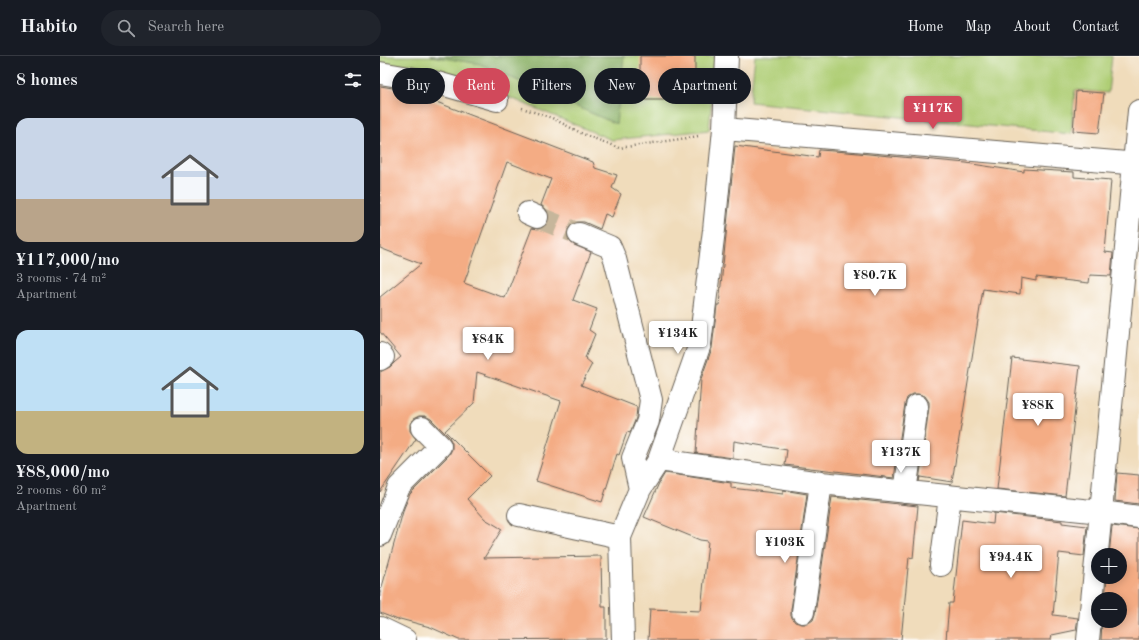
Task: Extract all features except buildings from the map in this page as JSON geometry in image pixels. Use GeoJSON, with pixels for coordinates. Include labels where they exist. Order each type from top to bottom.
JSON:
{"type":"FeatureCollection","features":[{"type":"Feature","properties":{"kind":"street"},"geometry":{"type":"LineString","coordinates":[[623,640],[628,563],[620,537],[640,489],[659,460],[700,344],[714,230],[724,129],[726,56]]}},
{"type":"Feature","properties":{"kind":"street"},"geometry":{"type":"LineString","coordinates":[[380,73],[434,82],[453,87]]}},
{"type":"Feature","properties":{"kind":"street"},"geometry":{"type":"LineString","coordinates":[[1088,640],[1101,512],[1113,438],[1136,164],[1139,111]]}},
{"type":"Feature","properties":{"kind":"street"},"geometry":{"type":"LineString","coordinates":[[724,129],[1136,164]]}},
{"type":"Feature","properties":{"kind":"street"},"geometry":{"type":"LineString","coordinates":[[578,234],[610,247],[615,259],[651,400],[648,421],[633,458],[640,489]]}},
{"type":"Feature","properties":{"kind":"street"},"geometry":{"type":"LineString","coordinates":[[380,354],[383,357],[380,359]]}},
{"type":"Feature","properties":{"kind":"street"},"geometry":{"type":"LineString","coordinates":[[905,492],[917,406]]}},
{"type":"Feature","properties":{"kind":"street"},"geometry":{"type":"LineString","coordinates":[[380,535],[399,487],[440,446],[422,428]]}},
{"type":"Feature","properties":{"kind":"street"},"geometry":{"type":"LineString","coordinates":[[659,460],[821,484],[950,496],[1139,517]]}},
{"type":"Feature","properties":{"kind":"street"},"geometry":{"type":"LineString","coordinates":[[803,612],[821,484]]}},
{"type":"Feature","properties":{"kind":"street"},"geometry":{"type":"LineString","coordinates":[[941,565],[950,496]]}},
{"type":"Feature","properties":{"kind":"street"},"geometry":{"type":"LineString","coordinates":[[519,515],[620,537]]}},
{"type":"Feature","properties":{"kind":"street"},"geometry":{"type":"LineString","coordinates":[[380,628],[404,640]]}},
{"type":"Feature","properties":{"kind":"path"},"geometry":{"type":"LineString","coordinates":[[509,104],[552,118],[584,134],[619,148],[687,138],[724,129]]}},
{"type":"Feature","properties":{"kind":"green space"},"geometry":{"type":"Polygon","coordinates":[[[380,56],[716,56],[715,68],[658,68],[658,104],[711,104],[709,130],[612,140],[525,104],[586,104],[586,68],[518,68],[518,101],[510,98],[510,68],[453,68],[453,82],[445,79],[445,68],[392,69],[380,67],[380,56]]]}},
{"type":"Feature","properties":{"kind":"green space"},"geometry":{"type":"Polygon","coordinates":[[[431,56],[624,56],[623,68],[594,68],[594,104],[618,104],[616,124],[571,104],[586,104],[586,68],[518,68],[518,81],[510,77],[510,68],[489,68],[480,64],[431,56]]]}},
{"type":"Feature","properties":{"kind":"green space"},"geometry":{"type":"Polygon","coordinates":[[[755,56],[1112,56],[1108,93],[1075,90],[1071,134],[751,102],[755,56]]]}},
{"type":"Feature","properties":{"kind":"tunnel"},"geometry":{"type":"LineString","coordinates":[[537,217],[579,234]]}}]}
